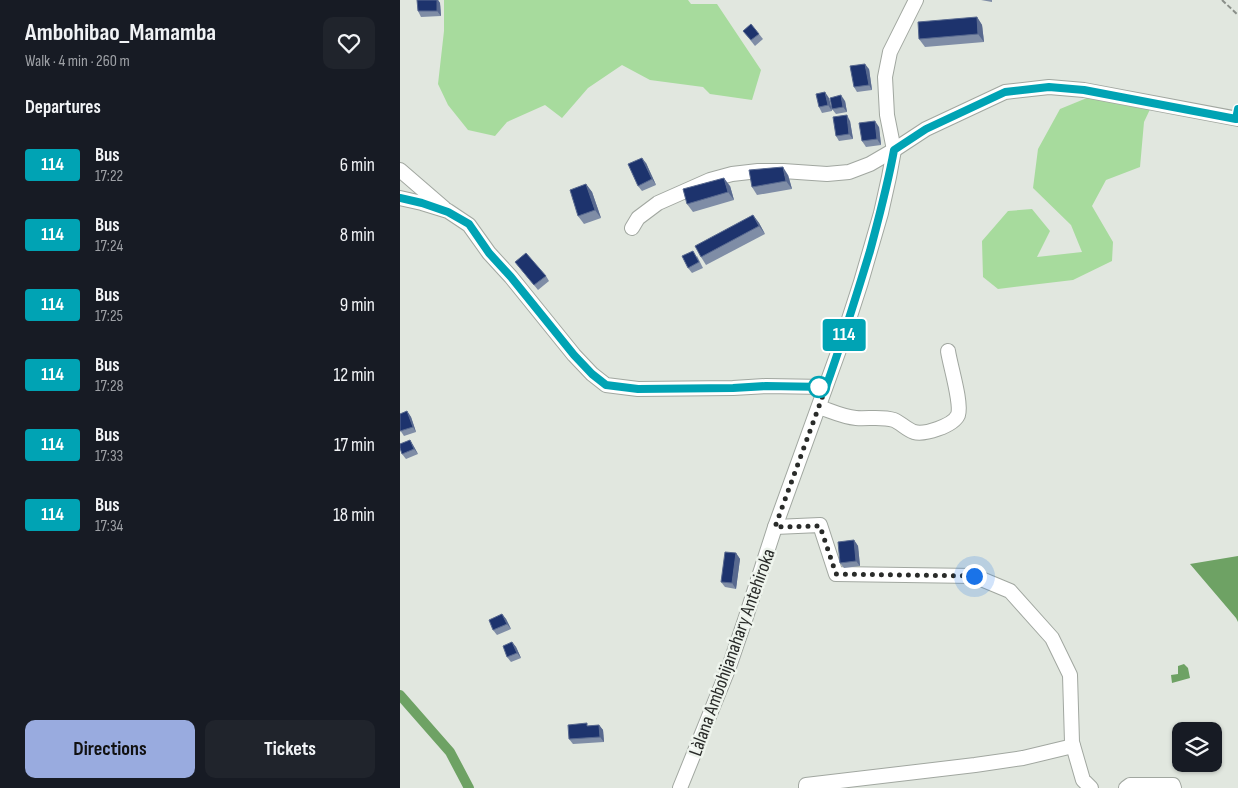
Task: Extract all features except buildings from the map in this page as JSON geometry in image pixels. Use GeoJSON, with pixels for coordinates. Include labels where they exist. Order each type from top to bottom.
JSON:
{"type":"FeatureCollection","features":[{"type":"Feature","properties":{"kind":"street","name":"Làlana Ambohijanahary Antehiroka"},"geometry":{"type":"LineString","coordinates":[[680,788],[729,666],[775,527],[839,350],[863,273],[890,177],[894,150],[887,115],[885,77],[890,52],[916,0]]}},
{"type":"Feature","properties":{"kind":"street"},"geometry":{"type":"LineString","coordinates":[[632,228],[638,218],[658,203],[710,180],[732,174],[784,171],[827,174],[849,172],[870,164],[926,129],[1005,92],[1049,87],[1084,90],[1237,116]]}},
{"type":"Feature","properties":{"kind":"street"},"geometry":{"type":"LineString","coordinates":[[400,170],[448,212]]}},
{"type":"Feature","properties":{"kind":"street"},"geometry":{"type":"LineString","coordinates":[[400,198],[448,212],[469,224],[489,253],[511,277],[574,355],[592,374],[606,385],[638,389],[766,386],[826,387]]}},
{"type":"Feature","properties":{"kind":"street"},"geometry":{"type":"LineString","coordinates":[[819,407],[856,418],[894,420],[915,432],[923,433],[940,428],[953,421],[958,414],[959,404],[948,351]]}},
{"type":"Feature","properties":{"kind":"street"},"geometry":{"type":"LineString","coordinates":[[775,527],[820,526],[836,574],[974,576],[1010,591],[1052,638],[1070,674],[1072,742],[1083,780],[1091,788]]}},
{"type":"Feature","properties":{"kind":"street"},"geometry":{"type":"LineString","coordinates":[[806,788],[806,784],[1023,758],[1073,746]]}},
{"type":"Feature","properties":{"kind":"street"},"geometry":{"type":"LineString","coordinates":[[1126,788],[1130,785],[1173,785],[1174,788]]}},
{"type":"Feature","properties":{"kind":"path"},"geometry":{"type":"LineString","coordinates":[[1222,0],[1238,15]]}},
{"type":"Feature","properties":{"kind":"shaded area"},"geometry":{"type":"Polygon","coordinates":[[[444,0],[688,0],[691,4],[717,4],[761,70],[752,100],[710,94],[703,87],[650,80],[622,65],[588,88],[562,118],[545,105],[507,122],[495,136],[468,130],[448,105],[438,84],[444,31],[444,0]]]}},
{"type":"Feature","properties":{"kind":"shaded area"},"geometry":{"type":"Polygon","coordinates":[[[1099,93],[1153,103],[1144,122],[1140,167],[1106,180],[1092,206],[1113,242],[1112,261],[1073,280],[998,289],[983,277],[982,241],[1008,211],[1032,209],[1050,231],[1037,257],[1082,252],[1071,225],[1033,188],[1038,149],[1060,109],[1099,93]]]}},
{"type":"Feature","properties":{"kind":"shaded area"},"geometry":{"type":"Polygon","coordinates":[[[1238,556],[1238,622],[1190,564],[1238,556]]]}},
{"type":"Feature","properties":{"kind":"shaded area"},"geometry":{"type":"Polygon","coordinates":[[[1184,664],[1188,668],[1190,678],[1172,683],[1171,675],[1178,674],[1178,666],[1184,664]]]}},
{"type":"Feature","properties":{"kind":"waterway"},"geometry":{"type":"LineString","coordinates":[[400,695],[450,752],[469,788]]}},
{"type":"Feature","properties":{"kind":"bus line","name":"114"},"geometry":{"type":"LineString","coordinates":[[400,198],[448,212],[469,224],[489,253],[511,277],[574,355],[592,374],[606,385],[638,389],[766,386],[826,387],[861,282],[881,213],[890,177],[894,150],[926,129],[966,109],[1005,92],[1020,90],[1049,87],[1084,90],[1236,119],[1238,109]]}},
{"type":"Feature","properties":{"kind":"route"},"geometry":{"type":"LineString","coordinates":[[819,387],[826,387],[775,527],[820,526],[836,574],[974,576]]}}]}
